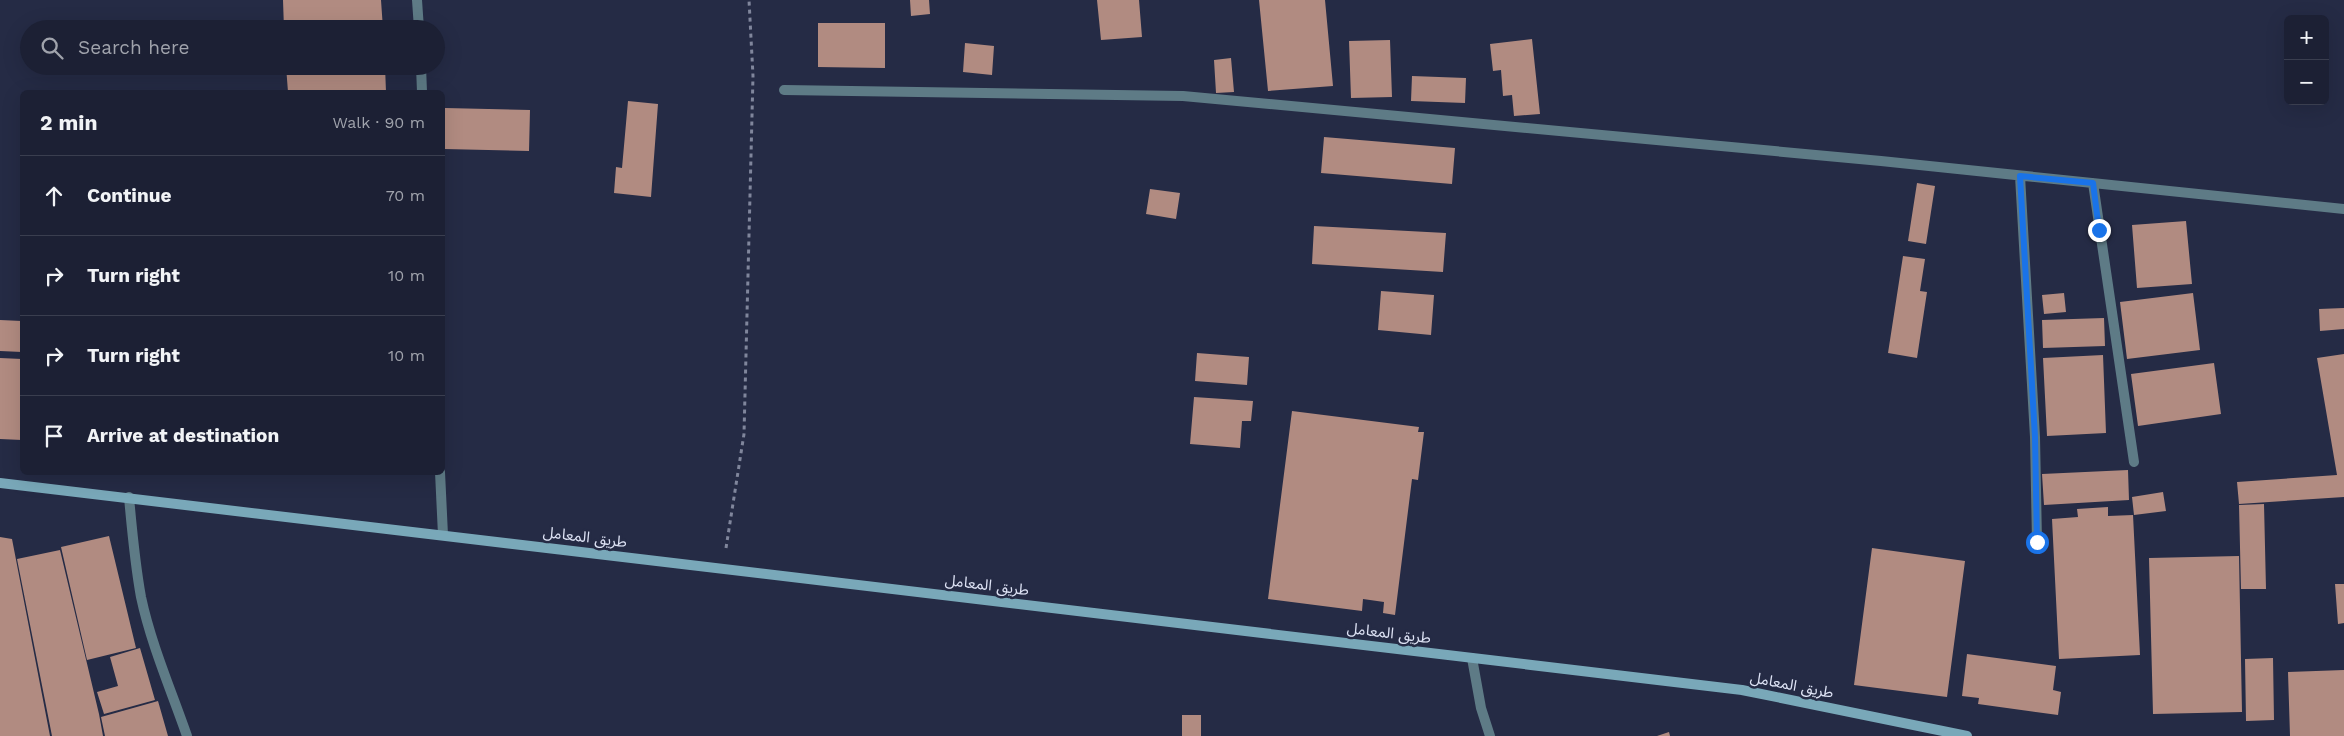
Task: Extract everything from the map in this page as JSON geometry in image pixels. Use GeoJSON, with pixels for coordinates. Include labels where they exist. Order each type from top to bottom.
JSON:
{"type":"FeatureCollection","features":[{"type":"Feature","properties":{"kind":"main road","name":"طريق المعامل"},"geometry":{"type":"LineString","coordinates":[[0,483],[1742,690],[1967,736]]}},
{"type":"Feature","properties":{"kind":"street"},"geometry":{"type":"LineString","coordinates":[[417,0],[418,20]]}},
{"type":"Feature","properties":{"kind":"street"},"geometry":{"type":"LineString","coordinates":[[421,75],[422,90]]}},
{"type":"Feature","properties":{"kind":"street"},"geometry":{"type":"LineString","coordinates":[[784,90],[1183,96],[2093,183],[2344,209]]}},
{"type":"Feature","properties":{"kind":"street"},"geometry":{"type":"LineString","coordinates":[[2020,176],[2035,437],[2037,542]]}},
{"type":"Feature","properties":{"kind":"street"},"geometry":{"type":"LineString","coordinates":[[2093,183],[2134,462]]}},
{"type":"Feature","properties":{"kind":"street"},"geometry":{"type":"LineString","coordinates":[[440,475],[443,535]]}},
{"type":"Feature","properties":{"kind":"street"},"geometry":{"type":"LineString","coordinates":[[129,497],[141,598],[150,633],[187,736]]}},
{"type":"Feature","properties":{"kind":"street"},"geometry":{"type":"LineString","coordinates":[[1472,658],[1481,708],[1490,736]]}},
{"type":"Feature","properties":{"kind":"path"},"geometry":{"type":"LineString","coordinates":[[723,569],[744,434],[752,76],[750,0]]}},
{"type":"Feature","properties":{"kind":"building"},"geometry":{"type":"Polygon","coordinates":[[[283,0],[381,0],[382,20],[284,20],[283,0]]]}},
{"type":"Feature","properties":{"kind":"building"},"geometry":{"type":"Polygon","coordinates":[[[910,0],[929,0],[930,14],[911,16],[910,0]]]}},
{"type":"Feature","properties":{"kind":"building"},"geometry":{"type":"Polygon","coordinates":[[[1097,0],[1139,0],[1142,37],[1101,40],[1097,0]]]}},
{"type":"Feature","properties":{"kind":"building"},"geometry":{"type":"Polygon","coordinates":[[[1259,0],[1325,0],[1333,86],[1268,91],[1259,0]]]}},
{"type":"Feature","properties":{"kind":"building"},"geometry":{"type":"Polygon","coordinates":[[[818,23],[885,23],[885,68],[818,67],[818,23]]]}},
{"type":"Feature","properties":{"kind":"building"},"geometry":{"type":"Polygon","coordinates":[[[1532,39],[1540,114],[1514,116],[1512,95],[1503,96],[1501,70],[1493,71],[1490,44],[1532,39]]]}},
{"type":"Feature","properties":{"kind":"building"},"geometry":{"type":"Polygon","coordinates":[[[1390,40],[1392,97],[1351,98],[1349,41],[1390,40]]]}},
{"type":"Feature","properties":{"kind":"building"},"geometry":{"type":"Polygon","coordinates":[[[965,43],[994,46],[992,75],[963,72],[965,43]]]}},
{"type":"Feature","properties":{"kind":"building"},"geometry":{"type":"Polygon","coordinates":[[[1231,58],[1234,92],[1216,93],[1214,60],[1231,58]]]}},
{"type":"Feature","properties":{"kind":"building"},"geometry":{"type":"Polygon","coordinates":[[[287,75],[385,75],[386,90],[288,90],[287,75]]]}},
{"type":"Feature","properties":{"kind":"building"},"geometry":{"type":"Polygon","coordinates":[[[1412,76],[1466,78],[1465,103],[1411,101],[1412,76]]]}},
{"type":"Feature","properties":{"kind":"building"},"geometry":{"type":"Polygon","coordinates":[[[628,101],[658,104],[651,197],[614,193],[616,167],[622,168],[628,101]]]}},
{"type":"Feature","properties":{"kind":"building"},"geometry":{"type":"Polygon","coordinates":[[[445,108],[530,110],[529,151],[445,149],[445,108]]]}},
{"type":"Feature","properties":{"kind":"building"},"geometry":{"type":"Polygon","coordinates":[[[1324,137],[1455,148],[1452,184],[1321,173],[1324,137]]]}},
{"type":"Feature","properties":{"kind":"building"},"geometry":{"type":"Polygon","coordinates":[[[1917,183],[1935,186],[1926,244],[1908,241],[1917,183]]]}},
{"type":"Feature","properties":{"kind":"building"},"geometry":{"type":"Polygon","coordinates":[[[1150,189],[1180,193],[1176,219],[1146,214],[1150,189]]]}},
{"type":"Feature","properties":{"kind":"building"},"geometry":{"type":"Polygon","coordinates":[[[2186,221],[2192,284],[2137,288],[2132,225],[2186,221]]]}},
{"type":"Feature","properties":{"kind":"building"},"geometry":{"type":"Polygon","coordinates":[[[1314,226],[1446,233],[1443,272],[1312,264],[1314,226]]]}},
{"type":"Feature","properties":{"kind":"building"},"geometry":{"type":"Polygon","coordinates":[[[1903,256],[1925,259],[1920,291],[1927,292],[1917,358],[1888,353],[1903,256]]]}},
{"type":"Feature","properties":{"kind":"building"},"geometry":{"type":"Polygon","coordinates":[[[1381,291],[1434,295],[1431,335],[1378,330],[1381,291]]]}},
{"type":"Feature","properties":{"kind":"building"},"geometry":{"type":"Polygon","coordinates":[[[2064,293],[2066,312],[2044,314],[2042,295],[2064,293]]]}},
{"type":"Feature","properties":{"kind":"building"},"geometry":{"type":"Polygon","coordinates":[[[2193,293],[2200,350],[2127,359],[2120,302],[2193,293]]]}},
{"type":"Feature","properties":{"kind":"building"},"geometry":{"type":"Polygon","coordinates":[[[2344,308],[2344,329],[2320,331],[2319,309],[2344,308]]]}},
{"type":"Feature","properties":{"kind":"building"},"geometry":{"type":"Polygon","coordinates":[[[2104,318],[2105,346],[2043,348],[2042,320],[2104,318]]]}},
{"type":"Feature","properties":{"kind":"building"},"geometry":{"type":"Polygon","coordinates":[[[0,320],[20,321],[20,352],[0,351],[0,320]]]}},
{"type":"Feature","properties":{"kind":"building"},"geometry":{"type":"Polygon","coordinates":[[[1197,353],[1249,357],[1247,385],[1195,381],[1197,353]]]}},
{"type":"Feature","properties":{"kind":"building"},"geometry":{"type":"Polygon","coordinates":[[[2344,354],[2344,497],[2239,504],[2237,482],[2337,475],[2317,358],[2344,354]]]}},
{"type":"Feature","properties":{"kind":"building"},"geometry":{"type":"Polygon","coordinates":[[[2103,355],[2106,433],[2047,436],[2043,358],[2103,355]]]}},
{"type":"Feature","properties":{"kind":"building"},"geometry":{"type":"Polygon","coordinates":[[[0,358],[20,359],[20,440],[0,439],[0,358]]]}},
{"type":"Feature","properties":{"kind":"building"},"geometry":{"type":"Polygon","coordinates":[[[2214,363],[2221,414],[2138,426],[2131,374],[2214,363]]]}},
{"type":"Feature","properties":{"kind":"building"},"geometry":{"type":"Polygon","coordinates":[[[1194,397],[1253,401],[1251,421],[1242,421],[1240,448],[1190,444],[1194,397]]]}},
{"type":"Feature","properties":{"kind":"building"},"geometry":{"type":"Polygon","coordinates":[[[1292,411],[1419,427],[1418,432],[1424,432],[1418,480],[1412,479],[1395,615],[1383,613],[1384,602],[1363,599],[1362,611],[1268,599],[1292,411]]]}},
{"type":"Feature","properties":{"kind":"building"},"geometry":{"type":"Polygon","coordinates":[[[2128,470],[2129,500],[2044,505],[2042,474],[2128,470]]]}},
{"type":"Feature","properties":{"kind":"building"},"geometry":{"type":"Polygon","coordinates":[[[2163,492],[2166,511],[2134,515],[2132,497],[2163,492]]]}},
{"type":"Feature","properties":{"kind":"building"},"geometry":{"type":"Polygon","coordinates":[[[2264,504],[2266,589],[2241,589],[2239,505],[2264,504]]]}},
{"type":"Feature","properties":{"kind":"building"},"geometry":{"type":"Polygon","coordinates":[[[2108,507],[2108,516],[2133,515],[2140,655],[2059,659],[2052,519],[2078,517],[2077,509],[2108,507]]]}},
{"type":"Feature","properties":{"kind":"building"},"geometry":{"type":"Polygon","coordinates":[[[109,536],[136,648],[87,660],[61,547],[109,536]]]}},
{"type":"Feature","properties":{"kind":"building"},"geometry":{"type":"Polygon","coordinates":[[[0,537],[12,539],[50,736],[0,736],[0,537]]]}},
{"type":"Feature","properties":{"kind":"building"},"geometry":{"type":"Polygon","coordinates":[[[1872,548],[1965,561],[1947,697],[1854,685],[1872,548]]]}},
{"type":"Feature","properties":{"kind":"building"},"geometry":{"type":"Polygon","coordinates":[[[60,550],[103,736],[52,736],[17,559],[60,550]]]}},
{"type":"Feature","properties":{"kind":"building"},"geometry":{"type":"Polygon","coordinates":[[[2239,556],[2242,712],[2153,714],[2149,558],[2239,556]]]}},
{"type":"Feature","properties":{"kind":"building"},"geometry":{"type":"Polygon","coordinates":[[[2335,584],[2344,584],[2344,623],[2338,624],[2335,584]]]}},
{"type":"Feature","properties":{"kind":"building"},"geometry":{"type":"Polygon","coordinates":[[[140,648],[155,700],[104,714],[97,692],[118,686],[110,657],[140,648]]]}},
{"type":"Feature","properties":{"kind":"building"},"geometry":{"type":"Polygon","coordinates":[[[1967,654],[2056,666],[2053,690],[2061,692],[2058,715],[1978,704],[1979,698],[1962,696],[1967,654]]]}},
{"type":"Feature","properties":{"kind":"building"},"geometry":{"type":"Polygon","coordinates":[[[2273,658],[2274,720],[2246,721],[2245,659],[2273,658]]]}},
{"type":"Feature","properties":{"kind":"building"},"geometry":{"type":"Polygon","coordinates":[[[2344,670],[2344,736],[2290,736],[2288,672],[2344,670]]]}},
{"type":"Feature","properties":{"kind":"building"},"geometry":{"type":"Polygon","coordinates":[[[158,701],[168,736],[105,736],[101,717],[158,701]]]}},
{"type":"Feature","properties":{"kind":"building"},"geometry":{"type":"Polygon","coordinates":[[[1182,715],[1201,715],[1201,736],[1182,736],[1182,715]]]}},
{"type":"Feature","properties":{"kind":"building"},"geometry":{"type":"Polygon","coordinates":[[[1669,732],[1670,736],[1657,736],[1669,732]]]}},
{"type":"Feature","properties":{"kind":"route"},"geometry":{"type":"LineString","coordinates":[[2037,542],[2035,437],[2020,176],[2093,183],[2099,230]]}}]}
